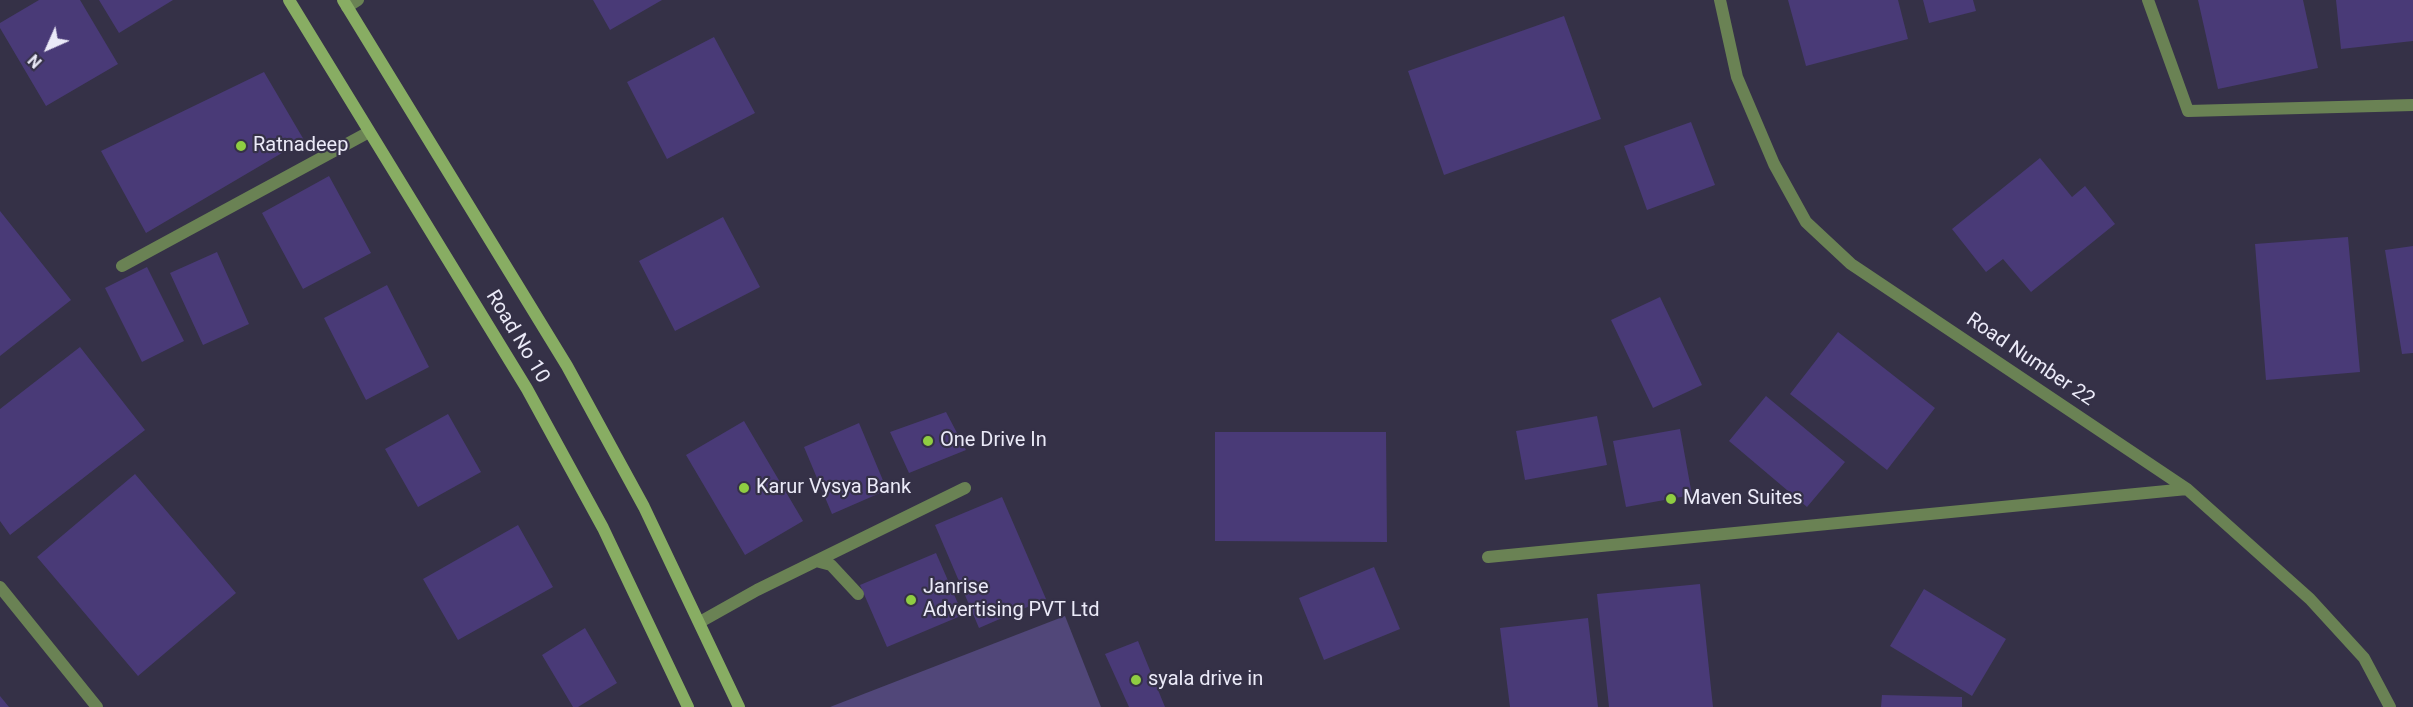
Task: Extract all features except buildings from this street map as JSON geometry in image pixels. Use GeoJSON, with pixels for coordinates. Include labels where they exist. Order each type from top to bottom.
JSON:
{"type":"FeatureCollection","features":[{"type":"Feature","properties":{"kind":"main road","name":"Road No 10"},"geometry":{"type":"LineString","coordinates":[[289,0],[527,389],[603,528],[688,707]]}},
{"type":"Feature","properties":{"kind":"main road","name":"Road No 10"},"geometry":{"type":"LineString","coordinates":[[349,2],[567,366],[644,507],[739,707]]}},
{"type":"Feature","properties":{"kind":"street","name":"Road Number 22"},"geometry":{"type":"LineString","coordinates":[[1720,0],[1737,77],[1774,164],[1806,222],[1851,264],[2187,489],[2318,607],[2364,658],[2390,707]]}},
{"type":"Feature","properties":{"kind":"street"},"geometry":{"type":"LineString","coordinates":[[2148,0],[2188,111],[2413,105]]}},
{"type":"Feature","properties":{"kind":"street"},"geometry":{"type":"LineString","coordinates":[[122,266],[369,132]]}},
{"type":"Feature","properties":{"kind":"street"},"geometry":{"type":"LineString","coordinates":[[700,622],[757,590],[965,488]]}},
{"type":"Feature","properties":{"kind":"street"},"geometry":{"type":"LineString","coordinates":[[1488,557],[2187,489]]}},
{"type":"Feature","properties":{"kind":"street"},"geometry":{"type":"LineString","coordinates":[[816,561],[831,565],[858,594]]}},
{"type":"Feature","properties":{"kind":"street"},"geometry":{"type":"LineString","coordinates":[[0,587],[92,705]]}},
{"type":"Feature","properties":{"kind":"shaded area"},"geometry":{"type":"Polygon","coordinates":[[[1065,616],[1101,707],[830,707],[1065,616]]]}},
{"type":"Feature","properties":{"kind":"place","name":"Ratnadeep"},"geometry":{"type":"Point","coordinates":[241,146]}},
{"type":"Feature","properties":{"kind":"place","name":"One Drive In"},"geometry":{"type":"Point","coordinates":[928,441]}},
{"type":"Feature","properties":{"kind":"place","name":"Karur Vysya Bank"},"geometry":{"type":"Point","coordinates":[744,488]}},
{"type":"Feature","properties":{"kind":"place","name":"Maven Suites"},"geometry":{"type":"Point","coordinates":[1671,499]}},
{"type":"Feature","properties":{"kind":"place","name":"Janrise Advertising PVT Ltd"},"geometry":{"type":"Point","coordinates":[911,600]}},
{"type":"Feature","properties":{"kind":"place","name":"syala drive in"},"geometry":{"type":"Point","coordinates":[1136,680]}}]}
